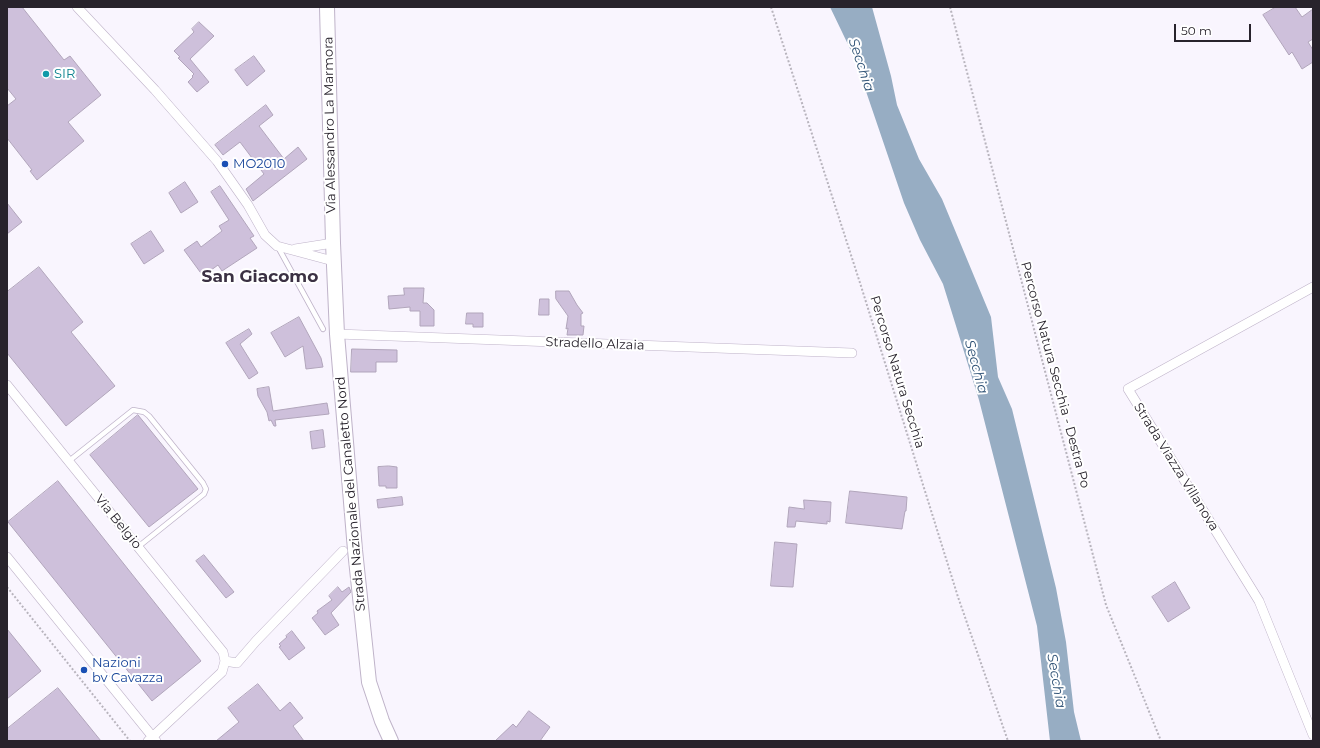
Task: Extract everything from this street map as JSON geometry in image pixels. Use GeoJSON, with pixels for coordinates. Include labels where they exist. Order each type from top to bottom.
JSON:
{"type":"FeatureCollection","features":[{"type":"Feature","properties":{"kind":"main road","name":"Via Alessandro La Marmora"},"geometry":{"type":"LineString","coordinates":[[327,7],[333,243]]}},
{"type":"Feature","properties":{"kind":"main road","name":"Strada Nazionale del Canaletto Nord"},"geometry":{"type":"LineString","coordinates":[[333,243],[337,334],[355,550],[369,682],[382,721],[391,741]]}},
{"type":"Feature","properties":{"kind":"street"},"geometry":{"type":"LineString","coordinates":[[77,7],[155,90],[217,161],[248,205],[265,235],[277,246],[334,261]]}},
{"type":"Feature","properties":{"kind":"street"},"geometry":{"type":"LineString","coordinates":[[292,250],[333,243]]}},
{"type":"Feature","properties":{"kind":"street","name":"Strada Viazza Villanova"},"geometry":{"type":"LineString","coordinates":[[1313,287],[1128,389],[1259,601],[1313,735]]}},
{"type":"Feature","properties":{"kind":"street","name":"Stradello Alzaia"},"geometry":{"type":"LineString","coordinates":[[337,334],[852,353]]}},
{"type":"Feature","properties":{"kind":"street","name":"Via Belgio"},"geometry":{"type":"LineString","coordinates":[[7,385],[223,652],[225,661]]}},
{"type":"Feature","properties":{"kind":"street"},"geometry":{"type":"LineString","coordinates":[[7,557],[152,740],[222,672],[225,661],[237,663],[256,641],[343,551]]}},
{"type":"Feature","properties":{"kind":"lane"},"geometry":{"type":"LineString","coordinates":[[277,246],[323,329]]}},
{"type":"Feature","properties":{"kind":"lane"},"geometry":{"type":"LineString","coordinates":[[69,461],[133,410],[144,412],[149,416],[203,483],[206,489],[204,494],[138,547]]}},
{"type":"Feature","properties":{"kind":"path","name":"Percorso Natura Secchia"},"geometry":{"type":"LineString","coordinates":[[771,7],[958,597],[1008,741]]}},
{"type":"Feature","properties":{"kind":"path","name":"Percorso Natura Secchia - Destra Po"},"geometry":{"type":"LineString","coordinates":[[950,7],[1106,605],[1161,741]]}},
{"type":"Feature","properties":{"kind":"path"},"geometry":{"type":"LineString","coordinates":[[7,587],[130,741]]}},
{"type":"Feature","properties":{"kind":"water","name":"Secchia"},"geometry":{"type":"Polygon","coordinates":[[[830,7],[872,7],[891,76],[897,105],[919,159],[942,199],[991,317],[998,377],[1012,409],[1056,588],[1066,642],[1074,712],[1081,741],[1050,741],[1037,626],[979,400],[943,284],[920,240],[904,203],[855,59],[830,7]]]}},
{"type":"Feature","properties":{"kind":"building","name":"SIR"},"geometry":{"type":"Polygon","coordinates":[[[7,7],[22,7],[64,60],[70,56],[101,95],[68,122],[84,141],[37,180],[30,171],[32,170],[7,138],[7,106],[16,99],[7,88],[7,7]]]}},
{"type":"Feature","properties":{"kind":"building"},"geometry":{"type":"Polygon","coordinates":[[[1276,7],[1295,7],[1302,17],[1313,9],[1313,39],[1308,42],[1313,50],[1313,62],[1302,69],[1292,52],[1289,55],[1263,15],[1276,7]]]}},
{"type":"Feature","properties":{"kind":"building"},"geometry":{"type":"Polygon","coordinates":[[[199,22],[214,36],[190,59],[209,82],[197,92],[188,82],[194,74],[178,58],[180,57],[174,51],[194,32],[192,29],[199,22]]]}},
{"type":"Feature","properties":{"kind":"building"},"geometry":{"type":"Polygon","coordinates":[[[254,56],[265,71],[247,86],[235,70],[254,56]]]}},
{"type":"Feature","properties":{"kind":"building"},"geometry":{"type":"Polygon","coordinates":[[[266,105],[273,115],[259,126],[284,159],[298,147],[307,159],[253,201],[246,189],[264,174],[240,142],[223,155],[215,145],[266,105]]]}},
{"type":"Feature","properties":{"kind":"building"},"geometry":{"type":"Polygon","coordinates":[[[185,182],[198,202],[181,213],[169,193],[185,182]]]}},
{"type":"Feature","properties":{"kind":"building"},"geometry":{"type":"Polygon","coordinates":[[[220,186],[254,236],[250,238],[257,248],[222,271],[218,265],[203,276],[184,250],[197,241],[201,247],[222,231],[219,226],[229,220],[211,192],[220,186]]]}},
{"type":"Feature","properties":{"kind":"building"},"geometry":{"type":"Polygon","coordinates":[[[7,203],[22,222],[7,234],[7,203]]]}},
{"type":"Feature","properties":{"kind":"building"},"geometry":{"type":"Polygon","coordinates":[[[151,231],[164,251],[144,264],[131,244],[151,231]]]}},
{"type":"Feature","properties":{"kind":"building"},"geometry":{"type":"Polygon","coordinates":[[[39,267],[83,322],[71,332],[115,386],[66,426],[7,353],[7,292],[39,267]]]}},
{"type":"Feature","properties":{"kind":"building"},"geometry":{"type":"Polygon","coordinates":[[[404,288],[424,288],[423,303],[427,303],[434,310],[434,326],[420,326],[420,311],[410,311],[410,307],[389,309],[388,296],[404,295],[404,288]]]}},
{"type":"Feature","properties":{"kind":"building"},"geometry":{"type":"Polygon","coordinates":[[[556,291],[569,291],[583,313],[581,314],[581,326],[584,326],[583,335],[567,335],[568,328],[566,329],[568,316],[556,299],[556,291]]]}},
{"type":"Feature","properties":{"kind":"building"},"geometry":{"type":"Polygon","coordinates":[[[540,299],[549,299],[549,315],[539,315],[540,299]]]}},
{"type":"Feature","properties":{"kind":"building"},"geometry":{"type":"Polygon","coordinates":[[[467,313],[483,313],[483,327],[473,327],[473,324],[466,324],[467,313]]]}},
{"type":"Feature","properties":{"kind":"building"},"geometry":{"type":"Polygon","coordinates":[[[299,317],[321,358],[323,367],[306,369],[303,346],[285,357],[271,333],[299,317]]]}},
{"type":"Feature","properties":{"kind":"building"},"geometry":{"type":"Polygon","coordinates":[[[249,329],[252,334],[240,344],[258,373],[249,379],[226,343],[249,329]]]}},
{"type":"Feature","properties":{"kind":"building"},"geometry":{"type":"Polygon","coordinates":[[[352,349],[397,350],[397,362],[376,362],[376,372],[351,372],[352,349]]]}},
{"type":"Feature","properties":{"kind":"building"},"geometry":{"type":"Polygon","coordinates":[[[269,387],[273,411],[327,403],[329,414],[275,420],[276,426],[274,426],[271,420],[269,421],[267,412],[258,396],[257,389],[269,387]]]}},
{"type":"Feature","properties":{"kind":"building"},"geometry":{"type":"Polygon","coordinates":[[[138,415],[198,489],[149,527],[90,455],[138,415]]]}},
{"type":"Feature","properties":{"kind":"building"},"geometry":{"type":"Polygon","coordinates":[[[323,430],[325,447],[312,449],[310,432],[323,430]]]}},
{"type":"Feature","properties":{"kind":"building"},"geometry":{"type":"Polygon","coordinates":[[[378,467],[397,467],[397,488],[386,488],[386,486],[379,486],[378,467]]]}},
{"type":"Feature","properties":{"kind":"building"},"geometry":{"type":"Polygon","coordinates":[[[58,481],[201,661],[152,701],[8,522],[58,481]]]}},
{"type":"Feature","properties":{"kind":"building"},"geometry":{"type":"Polygon","coordinates":[[[850,491],[907,497],[902,529],[846,523],[850,491]]]}},
{"type":"Feature","properties":{"kind":"building"},"geometry":{"type":"Polygon","coordinates":[[[402,497],[403,505],[378,508],[377,500],[402,497]]]}},
{"type":"Feature","properties":{"kind":"building"},"geometry":{"type":"Polygon","coordinates":[[[804,500],[831,502],[830,522],[827,521],[827,524],[796,521],[795,527],[787,527],[789,507],[804,509],[804,500]]]}},
{"type":"Feature","properties":{"kind":"building"},"geometry":{"type":"Polygon","coordinates":[[[775,542],[797,544],[793,587],[771,586],[775,542]]]}},
{"type":"Feature","properties":{"kind":"building"},"geometry":{"type":"Polygon","coordinates":[[[204,555],[234,592],[226,598],[196,561],[204,555]]]}},
{"type":"Feature","properties":{"kind":"building"},"geometry":{"type":"Polygon","coordinates":[[[1175,582],[1190,608],[1168,622],[1152,597],[1175,582]]]}},
{"type":"Feature","properties":{"kind":"building"},"geometry":{"type":"Polygon","coordinates":[[[338,587],[342,592],[349,587],[351,592],[331,613],[339,625],[325,635],[312,618],[318,613],[317,611],[332,600],[329,596],[338,587]]]}},
{"type":"Feature","properties":{"kind":"building"},"geometry":{"type":"Polygon","coordinates":[[[7,629],[41,671],[7,699],[7,629]]]}},
{"type":"Feature","properties":{"kind":"building"},"geometry":{"type":"Polygon","coordinates":[[[292,631],[305,648],[289,660],[279,647],[281,646],[279,644],[292,631]]]}},
{"type":"Feature","properties":{"kind":"building"},"geometry":{"type":"Polygon","coordinates":[[[258,684],[280,711],[290,702],[303,718],[293,726],[304,741],[216,741],[239,722],[228,708],[258,684]]]}},
{"type":"Feature","properties":{"kind":"building"},"geometry":{"type":"Polygon","coordinates":[[[58,688],[101,741],[7,741],[7,729],[58,688]]]}},
{"type":"Feature","properties":{"kind":"building"},"geometry":{"type":"Polygon","coordinates":[[[529,711],[550,727],[540,741],[495,741],[513,724],[516,727],[529,711]]]}},
{"type":"Feature","properties":{"kind":"place","name":"SIR"},"geometry":{"type":"Point","coordinates":[46,74]}},
{"type":"Feature","properties":{"kind":"place","name":"MO2010"},"geometry":{"type":"Point","coordinates":[225,164]}},
{"type":"Feature","properties":{"kind":"place","name":"Nazioni bv Cavazza"},"geometry":{"type":"Point","coordinates":[84,670]}},
{"type":"Feature","properties":{"kind":"district","name":"San Giacomo"},"geometry":{"type":"Point","coordinates":[260,277]}}]}
